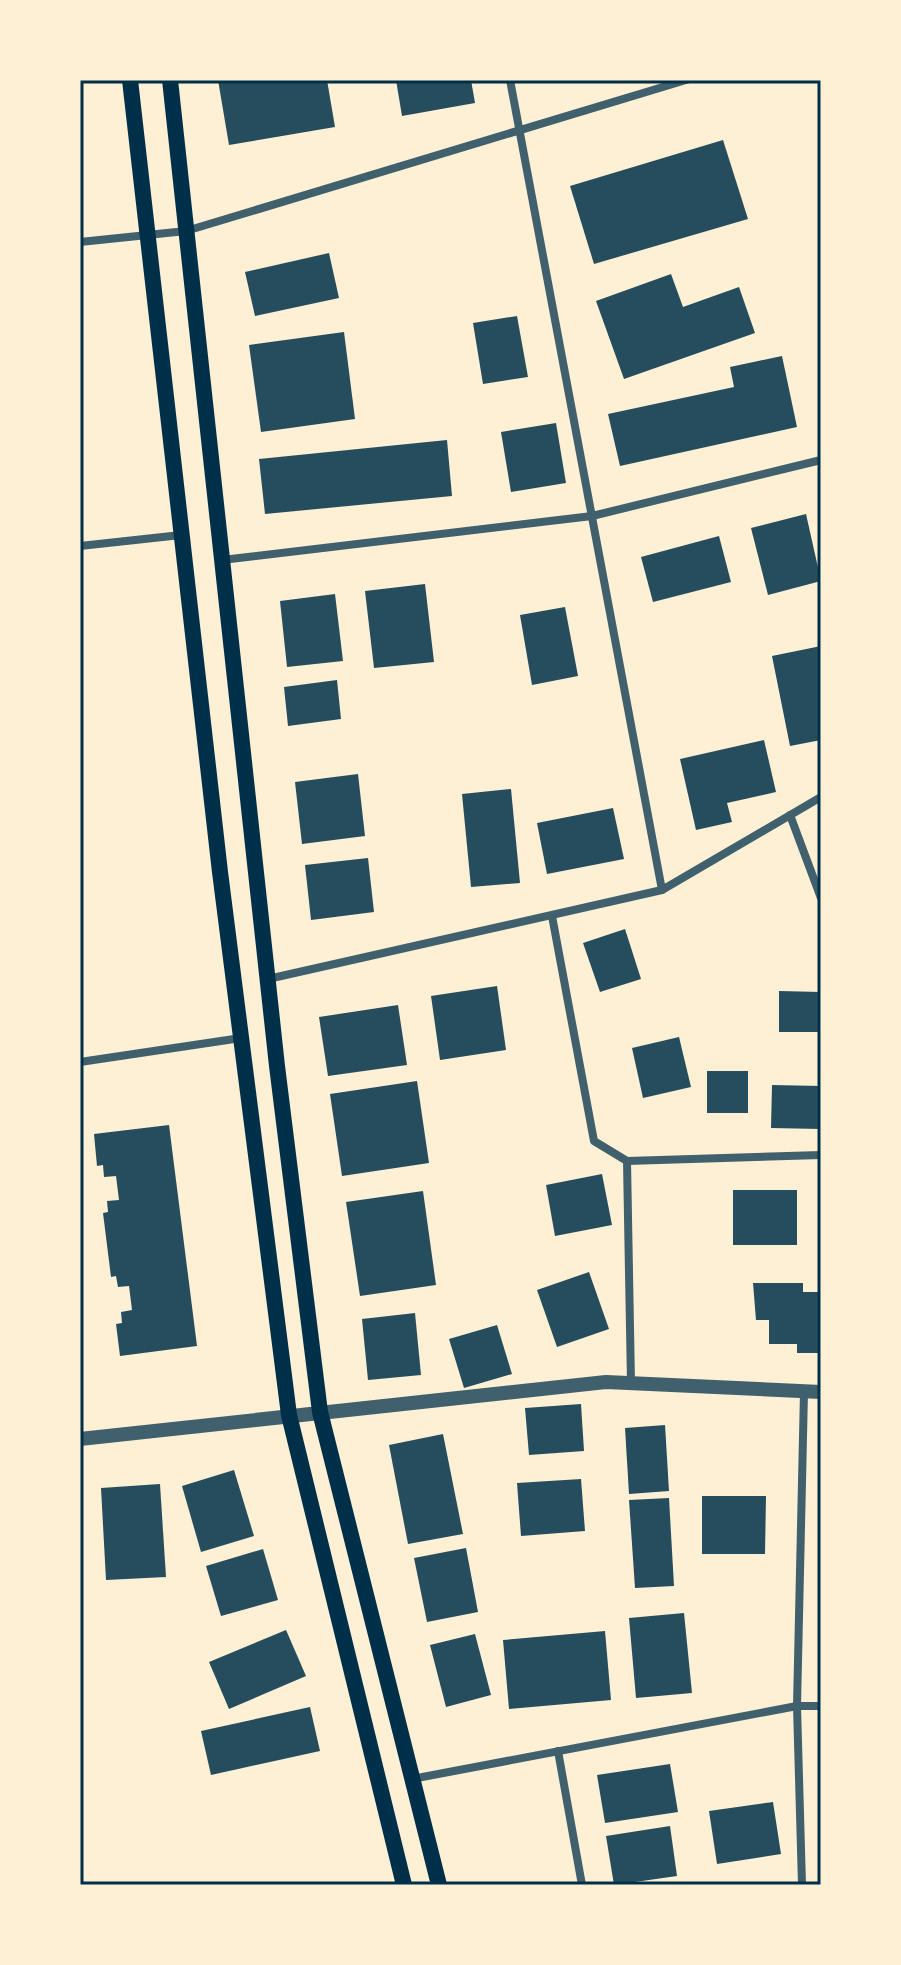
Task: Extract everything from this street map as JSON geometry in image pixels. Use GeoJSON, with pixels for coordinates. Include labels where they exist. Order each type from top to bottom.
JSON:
{"type":"FeatureCollection","features":[{"type":"Feature","properties":{"kind":"main road"},"geometry":{"type":"LineString","coordinates":[[130,80],[181,535],[289,1415],[404,1885]]}},
{"type":"Feature","properties":{"kind":"main road"},"geometry":{"type":"LineString","coordinates":[[170,80],[267,979],[320,1412],[439,1885]]}},
{"type":"Feature","properties":{"kind":"street"},"geometry":{"type":"LineString","coordinates":[[510,80],[662,890]]}},
{"type":"Feature","properties":{"kind":"street"},"geometry":{"type":"LineString","coordinates":[[80,242],[186,231],[686,80]]}},
{"type":"Feature","properties":{"kind":"street"},"geometry":{"type":"LineString","coordinates":[[222,560],[592,516],[821,460]]}},
{"type":"Feature","properties":{"kind":"street"},"geometry":{"type":"LineString","coordinates":[[80,546],[181,535]]}},
{"type":"Feature","properties":{"kind":"street"},"geometry":{"type":"LineString","coordinates":[[267,979],[662,890],[821,797]]}},
{"type":"Feature","properties":{"kind":"street"},"geometry":{"type":"LineString","coordinates":[[790,815],[821,898]]}},
{"type":"Feature","properties":{"kind":"street"},"geometry":{"type":"LineString","coordinates":[[552,916],[594,1141],[627,1161],[821,1155]]}},
{"type":"Feature","properties":{"kind":"street"},"geometry":{"type":"LineString","coordinates":[[80,1062],[241,1038]]}},
{"type":"Feature","properties":{"kind":"street"},"geometry":{"type":"LineString","coordinates":[[627,1161],[631,1383]]}},
{"type":"Feature","properties":{"kind":"street"},"geometry":{"type":"LineString","coordinates":[[80,1439],[606,1382],[821,1392]]}},
{"type":"Feature","properties":{"kind":"street"},"geometry":{"type":"LineString","coordinates":[[802,1885],[797,1706],[804,1392]]}},
{"type":"Feature","properties":{"kind":"street"},"geometry":{"type":"LineString","coordinates":[[411,1779],[797,1706],[821,1706]]}},
{"type":"Feature","properties":{"kind":"street"},"geometry":{"type":"LineString","coordinates":[[558,1751],[582,1885]]}},
{"type":"Feature","properties":{"kind":"building"},"geometry":{"type":"Polygon","coordinates":[[[218,80],[327,80],[335,127],[229,145],[218,80]]]}},
{"type":"Feature","properties":{"kind":"building"},"geometry":{"type":"Polygon","coordinates":[[[396,80],[471,80],[475,103],[402,116],[396,80]]]}},
{"type":"Feature","properties":{"kind":"building"},"geometry":{"type":"Polygon","coordinates":[[[723,140],[748,219],[594,264],[570,186],[723,140]]]}},
{"type":"Feature","properties":{"kind":"building"},"geometry":{"type":"Polygon","coordinates":[[[329,253],[339,298],[255,316],[245,272],[329,253]]]}},
{"type":"Feature","properties":{"kind":"building"},"geometry":{"type":"Polygon","coordinates":[[[671,274],[683,307],[739,287],[755,333],[624,379],[596,301],[671,274]]]}},
{"type":"Feature","properties":{"kind":"building"},"geometry":{"type":"Polygon","coordinates":[[[517,316],[528,377],[483,384],[473,323],[517,316]]]}},
{"type":"Feature","properties":{"kind":"building"},"geometry":{"type":"Polygon","coordinates":[[[344,332],[355,419],[261,432],[249,345],[344,332]]]}},
{"type":"Feature","properties":{"kind":"building"},"geometry":{"type":"Polygon","coordinates":[[[782,356],[797,427],[620,466],[608,414],[734,387],[730,367],[782,356]]]}},
{"type":"Feature","properties":{"kind":"building"},"geometry":{"type":"Polygon","coordinates":[[[556,423],[566,483],[511,492],[501,432],[556,423]]]}},
{"type":"Feature","properties":{"kind":"building"},"geometry":{"type":"Polygon","coordinates":[[[447,440],[452,496],[265,514],[259,459],[447,440]]]}},
{"type":"Feature","properties":{"kind":"building"},"geometry":{"type":"Polygon","coordinates":[[[806,514],[821,581],[768,595],[751,528],[806,514]]]}},
{"type":"Feature","properties":{"kind":"building"},"geometry":{"type":"Polygon","coordinates":[[[719,536],[731,582],[653,602],[641,557],[719,536]]]}},
{"type":"Feature","properties":{"kind":"building"},"geometry":{"type":"Polygon","coordinates":[[[425,584],[434,662],[374,668],[365,591],[425,584]]]}},
{"type":"Feature","properties":{"kind":"building"},"geometry":{"type":"Polygon","coordinates":[[[335,594],[343,661],[287,667],[280,601],[335,594]]]}},
{"type":"Feature","properties":{"kind":"building"},"geometry":{"type":"Polygon","coordinates":[[[565,607],[578,676],[532,685],[520,615],[565,607]]]}},
{"type":"Feature","properties":{"kind":"building"},"geometry":{"type":"Polygon","coordinates":[[[821,646],[821,740],[790,746],[772,656],[821,646]]]}},
{"type":"Feature","properties":{"kind":"building"},"geometry":{"type":"Polygon","coordinates":[[[337,680],[341,719],[288,726],[284,687],[337,680]]]}},
{"type":"Feature","properties":{"kind":"building"},"geometry":{"type":"Polygon","coordinates":[[[764,740],[776,792],[727,803],[732,822],[696,830],[680,759],[764,740]]]}},
{"type":"Feature","properties":{"kind":"building"},"geometry":{"type":"Polygon","coordinates":[[[358,774],[365,836],[302,844],[295,782],[358,774]]]}},
{"type":"Feature","properties":{"kind":"building"},"geometry":{"type":"Polygon","coordinates":[[[511,789],[520,883],[471,887],[462,794],[511,789]]]}},
{"type":"Feature","properties":{"kind":"building"},"geometry":{"type":"Polygon","coordinates":[[[613,808],[624,859],[547,874],[537,823],[613,808]]]}},
{"type":"Feature","properties":{"kind":"building"},"geometry":{"type":"Polygon","coordinates":[[[368,858],[374,912],[311,920],[305,865],[368,858]]]}},
{"type":"Feature","properties":{"kind":"building"},"geometry":{"type":"Polygon","coordinates":[[[625,929],[641,979],[600,992],[583,943],[625,929]]]}},
{"type":"Feature","properties":{"kind":"building"},"geometry":{"type":"Polygon","coordinates":[[[497,986],[506,1050],[440,1060],[431,996],[497,986]]]}},
{"type":"Feature","properties":{"kind":"building"},"geometry":{"type":"Polygon","coordinates":[[[779,991],[821,992],[821,1032],[779,1032],[779,991]]]}},
{"type":"Feature","properties":{"kind":"building"},"geometry":{"type":"Polygon","coordinates":[[[398,1005],[407,1065],[328,1076],[319,1017],[398,1005]]]}},
{"type":"Feature","properties":{"kind":"building"},"geometry":{"type":"Polygon","coordinates":[[[679,1037],[691,1087],[643,1098],[632,1048],[679,1037]]]}},
{"type":"Feature","properties":{"kind":"building"},"geometry":{"type":"Polygon","coordinates":[[[707,1071],[748,1071],[748,1113],[707,1113],[707,1071]]]}},
{"type":"Feature","properties":{"kind":"building"},"geometry":{"type":"Polygon","coordinates":[[[417,1081],[429,1163],[342,1176],[330,1094],[417,1081]]]}},
{"type":"Feature","properties":{"kind":"building"},"geometry":{"type":"Polygon","coordinates":[[[772,1085],[821,1086],[821,1129],[771,1128],[772,1085]]]}},
{"type":"Feature","properties":{"kind":"building"},"geometry":{"type":"Polygon","coordinates":[[[169,1125],[197,1346],[120,1356],[116,1324],[122,1323],[121,1312],[132,1310],[129,1286],[118,1287],[116,1276],[111,1277],[103,1213],[108,1212],[107,1201],[119,1200],[116,1176],[104,1177],[103,1165],[97,1166],[94,1134],[169,1125]]]}},
{"type":"Feature","properties":{"kind":"building"},"geometry":{"type":"Polygon","coordinates":[[[602,1174],[612,1225],[555,1236],[546,1185],[602,1174]]]}},
{"type":"Feature","properties":{"kind":"building"},"geometry":{"type":"Polygon","coordinates":[[[733,1190],[797,1190],[797,1245],[733,1245],[733,1190]]]}},
{"type":"Feature","properties":{"kind":"building"},"geometry":{"type":"Polygon","coordinates":[[[423,1191],[436,1285],[360,1296],[346,1202],[423,1191]]]}},
{"type":"Feature","properties":{"kind":"building"},"geometry":{"type":"Polygon","coordinates":[[[589,1272],[609,1329],[557,1347],[537,1290],[589,1272]]]}},
{"type":"Feature","properties":{"kind":"building"},"geometry":{"type":"Polygon","coordinates":[[[753,1283],[803,1283],[803,1292],[821,1292],[821,1353],[797,1353],[797,1344],[769,1344],[769,1320],[756,1320],[753,1283]]]}},
{"type":"Feature","properties":{"kind":"building"},"geometry":{"type":"Polygon","coordinates":[[[415,1313],[421,1375],[368,1380],[362,1319],[415,1313]]]}},
{"type":"Feature","properties":{"kind":"building"},"geometry":{"type":"Polygon","coordinates":[[[497,1325],[512,1374],[464,1388],[449,1339],[497,1325]]]}},
{"type":"Feature","properties":{"kind":"building"},"geometry":{"type":"Polygon","coordinates":[[[581,1404],[584,1451],[529,1455],[525,1408],[581,1404]]]}},
{"type":"Feature","properties":{"kind":"building"},"geometry":{"type":"Polygon","coordinates":[[[665,1425],[669,1491],[629,1494],[625,1428],[665,1425]]]}},
{"type":"Feature","properties":{"kind":"building"},"geometry":{"type":"Polygon","coordinates":[[[443,1434],[463,1534],[408,1544],[389,1445],[443,1434]]]}},
{"type":"Feature","properties":{"kind":"building"},"geometry":{"type":"Polygon","coordinates":[[[234,1470],[254,1536],[201,1552],[182,1486],[234,1470]]]}},
{"type":"Feature","properties":{"kind":"building"},"geometry":{"type":"Polygon","coordinates":[[[581,1479],[585,1531],[521,1536],[517,1483],[581,1479]]]}},
{"type":"Feature","properties":{"kind":"building"},"geometry":{"type":"Polygon","coordinates":[[[160,1484],[166,1577],[106,1580],[101,1488],[160,1484]]]}},
{"type":"Feature","properties":{"kind":"building"},"geometry":{"type":"Polygon","coordinates":[[[702,1496],[766,1496],[765,1554],[702,1554],[702,1496]]]}},
{"type":"Feature","properties":{"kind":"building"},"geometry":{"type":"Polygon","coordinates":[[[669,1498],[674,1586],[635,1588],[629,1500],[669,1498]]]}},
{"type":"Feature","properties":{"kind":"building"},"geometry":{"type":"Polygon","coordinates":[[[466,1548],[478,1612],[427,1622],[414,1558],[466,1548]]]}},
{"type":"Feature","properties":{"kind":"building"},"geometry":{"type":"Polygon","coordinates":[[[263,1549],[278,1600],[221,1616],[206,1566],[263,1549]]]}},
{"type":"Feature","properties":{"kind":"building"},"geometry":{"type":"Polygon","coordinates":[[[684,1613],[692,1693],[636,1698],[629,1618],[684,1613]]]}},
{"type":"Feature","properties":{"kind":"building"},"geometry":{"type":"Polygon","coordinates":[[[286,1630],[306,1676],[229,1709],[209,1662],[286,1630]]]}},
{"type":"Feature","properties":{"kind":"building"},"geometry":{"type":"Polygon","coordinates":[[[605,1631],[611,1700],[509,1709],[503,1640],[605,1631]]]}},
{"type":"Feature","properties":{"kind":"building"},"geometry":{"type":"Polygon","coordinates":[[[475,1634],[491,1695],[446,1707],[430,1645],[475,1634]]]}},
{"type":"Feature","properties":{"kind":"building"},"geometry":{"type":"Polygon","coordinates":[[[310,1707],[320,1751],[211,1775],[201,1731],[310,1707]]]}},
{"type":"Feature","properties":{"kind":"building"},"geometry":{"type":"Polygon","coordinates":[[[670,1764],[678,1812],[605,1823],[597,1775],[670,1764]]]}},
{"type":"Feature","properties":{"kind":"building"},"geometry":{"type":"Polygon","coordinates":[[[773,1802],[781,1854],[717,1864],[709,1811],[773,1802]]]}},
{"type":"Feature","properties":{"kind":"building"},"geometry":{"type":"Polygon","coordinates":[[[670,1826],[677,1876],[614,1885],[606,1836],[670,1826]]]}}]}
